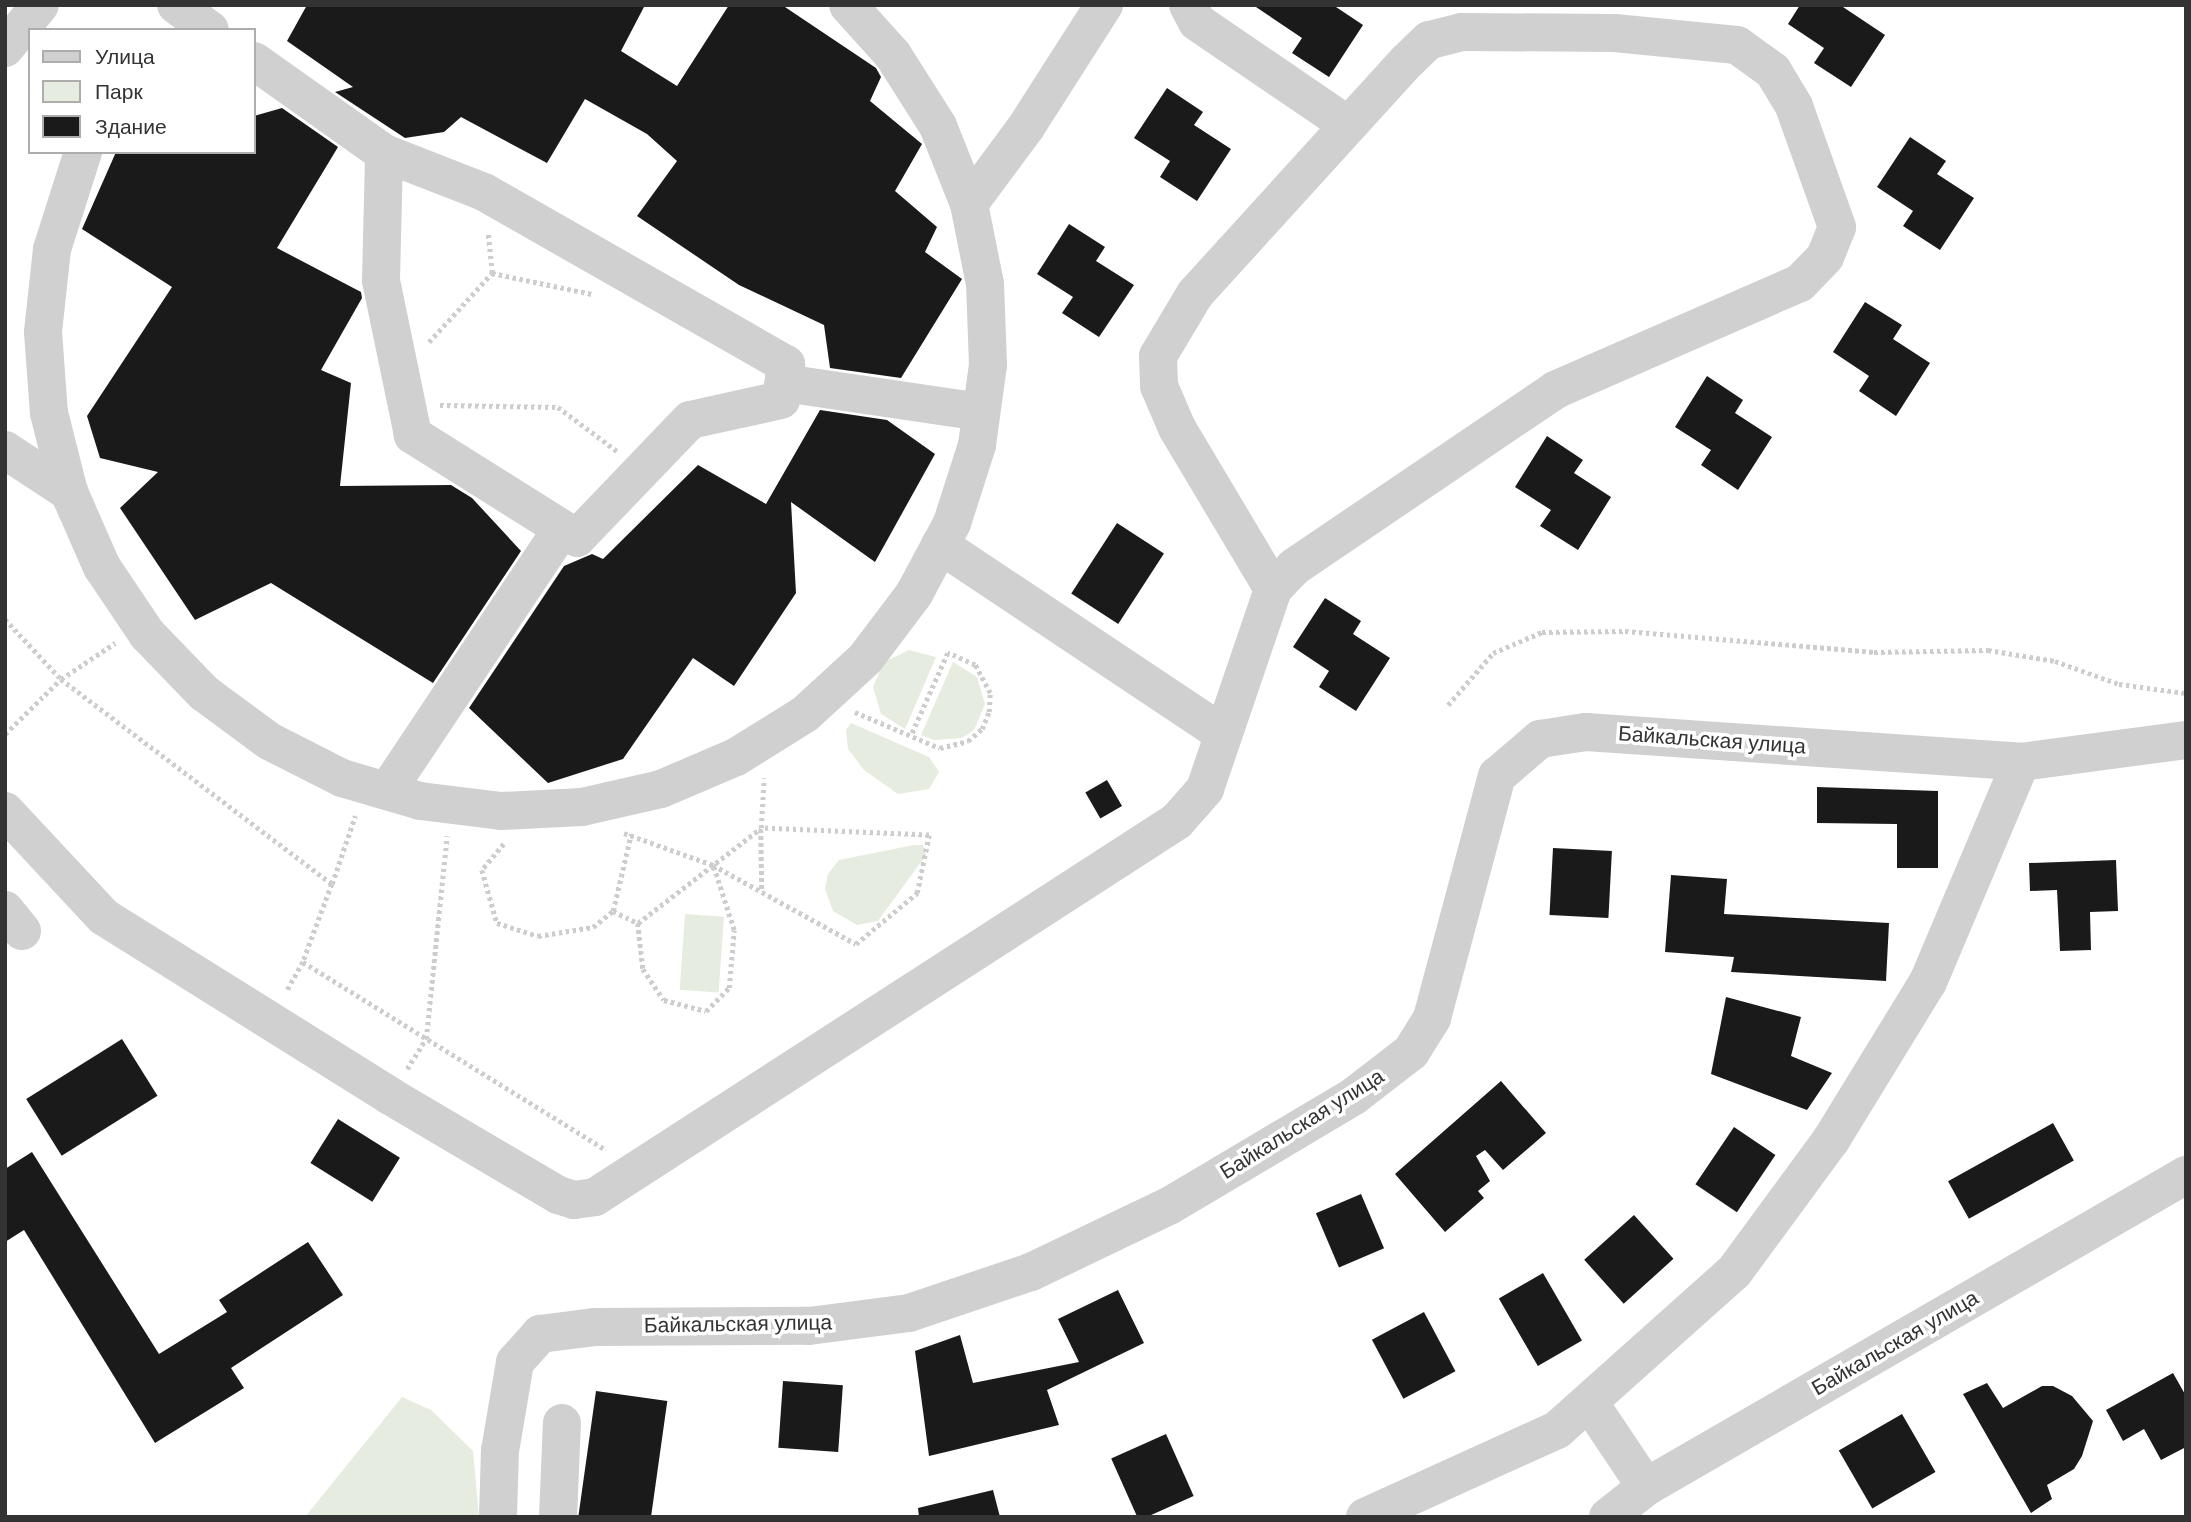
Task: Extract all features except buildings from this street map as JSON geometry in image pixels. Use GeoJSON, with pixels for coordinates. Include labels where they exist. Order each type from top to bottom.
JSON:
{"type":"FeatureCollection","features":[{"type":"Feature","properties":{"kind":"street"},"geometry":{"type":"LineString","coordinates":[[5,48],[40,5]]}},
{"type":"Feature","properties":{"kind":"street"},"geometry":{"type":"LineString","coordinates":[[82,154],[52,249],[43,332],[49,413],[69,492],[102,566],[141,625],[204,693],[269,741],[376,788],[450,805],[501,811],[582,807],[661,789],[736,757],[821,698],[864,659],[914,594],[940,545],[977,445],[988,365],[985,284],[969,204],[937,126],[893,55],[848,5]]}},
{"type":"Feature","properties":{"kind":"street"},"geometry":{"type":"LineString","coordinates":[[969,204],[1026,127],[1104,5]]}},
{"type":"Feature","properties":{"kind":"street"},"geometry":{"type":"LineString","coordinates":[[1188,5],[1197,22],[1348,125]]}},
{"type":"Feature","properties":{"kind":"street"},"geometry":{"type":"LineString","coordinates":[[174,12],[207,28]]}},
{"type":"Feature","properties":{"kind":"street"},"geometry":{"type":"LineString","coordinates":[[5,811],[104,917],[390,1096],[574,1200],[595,1197],[1177,821],[1205,789],[1273,589],[1294,568],[1555,390],[1800,283],[1825,257],[1837,228],[1833,205],[1794,106],[1773,71],[1737,44],[1615,33],[1462,32],[1429,40],[1195,294],[1158,356],[1159,386],[1178,428],[1273,589]]}},
{"type":"Feature","properties":{"kind":"street"},"geometry":{"type":"LineString","coordinates":[[256,62],[384,153],[484,191],[786,364],[781,400],[690,420],[577,538],[413,435],[381,280],[384,153]]}},
{"type":"Feature","properties":{"kind":"street"},"geometry":{"type":"LineString","coordinates":[[784,383],[981,412]]}},
{"type":"Feature","properties":{"kind":"street"},"geometry":{"type":"LineString","coordinates":[[5,450],[69,492]]}},
{"type":"Feature","properties":{"kind":"street"},"geometry":{"type":"LineString","coordinates":[[376,788],[562,528]]}},
{"type":"Feature","properties":{"kind":"street"},"geometry":{"type":"LineString","coordinates":[[940,545],[1223,734]]}},
{"type":"Feature","properties":{"kind":"street","name":"Байкальская улица"},"geometry":{"type":"LineString","coordinates":[[498,1517],[500,1451],[515,1362],[540,1334],[594,1326],[809,1326],[909,1314],[1031,1272],[1169,1206],[1354,1096],[1411,1052],[1432,1018],[1497,776],[1541,738],[1586,732],[2021,762],[2186,740]]}},
{"type":"Feature","properties":{"kind":"street"},"geometry":{"type":"LineString","coordinates":[[1365,1517],[1557,1430],[1734,1272],[1831,1140],[1928,982],[2021,762]]}},
{"type":"Feature","properties":{"kind":"street","name":"Байкальская улица"},"geometry":{"type":"LineString","coordinates":[[1608,1517],[1646,1487],[2186,1175]]}},
{"type":"Feature","properties":{"kind":"street"},"geometry":{"type":"LineString","coordinates":[[1588,1402],[1646,1487]]}},
{"type":"Feature","properties":{"kind":"street"},"geometry":{"type":"LineString","coordinates":[[558,1517],[562,1423]]}},
{"type":"Feature","properties":{"kind":"path"},"geometry":{"type":"LineString","coordinates":[[403,389],[492,273],[484,191]]}},
{"type":"Feature","properties":{"kind":"path"},"geometry":{"type":"LineString","coordinates":[[403,389],[558,407],[643,470]]}},
{"type":"Feature","properties":{"kind":"path"},"geometry":{"type":"LineString","coordinates":[[5,619],[61,679],[332,884]]}},
{"type":"Feature","properties":{"kind":"path"},"geometry":{"type":"LineString","coordinates":[[5,734],[61,679],[141,625]]}},
{"type":"Feature","properties":{"kind":"path"},"geometry":{"type":"LineString","coordinates":[[1448,705],[1493,653],[1542,632],[1625,631],[1874,652],[1988,650],[2055,661],[2119,684],[2186,693]]}},
{"type":"Feature","properties":{"kind":"path"},"geometry":{"type":"LineString","coordinates":[[821,698],[911,736],[940,748],[968,741],[982,729],[990,693],[975,665],[948,653],[911,736]]}},
{"type":"Feature","properties":{"kind":"path"},"geometry":{"type":"LineString","coordinates":[[762,891],[761,828],[765,739]]}},
{"type":"Feature","properties":{"kind":"path"},"geometry":{"type":"LineString","coordinates":[[269,1022],[303,962],[332,884],[376,788]]}},
{"type":"Feature","properties":{"kind":"path"},"geometry":{"type":"LineString","coordinates":[[506,841],[482,870],[497,923],[538,936],[593,927],[613,911],[632,835],[630,796]]}},
{"type":"Feature","properties":{"kind":"path"},"geometry":{"type":"LineString","coordinates":[[390,1096],[426,1039],[450,805]]}},
{"type":"Feature","properties":{"kind":"path"},"geometry":{"type":"LineString","coordinates":[[613,830],[713,865],[856,944],[917,893],[929,835],[761,828],[713,865],[638,923]]}},
{"type":"Feature","properties":{"kind":"path"},"geometry":{"type":"LineString","coordinates":[[638,923],[643,969],[664,1000],[706,1011],[729,988],[734,930],[713,865]]}},
{"type":"Feature","properties":{"kind":"path"},"geometry":{"type":"LineString","coordinates":[[613,911],[638,923]]}},
{"type":"Feature","properties":{"kind":"path"},"geometry":{"type":"LineString","coordinates":[[303,962],[639,1170]]}},
{"type":"Feature","properties":{"kind":"green space"},"geometry":{"type":"Polygon","coordinates":[[[909,650],[936,657],[905,729],[881,714],[873,687],[884,662],[909,650]]]}},
{"type":"Feature","properties":{"kind":"green space"},"geometry":{"type":"Polygon","coordinates":[[[953,662],[977,677],[985,704],[974,730],[962,738],[934,740],[921,735],[953,662]]]}},
{"type":"Feature","properties":{"kind":"green space"},"geometry":{"type":"Polygon","coordinates":[[[851,723],[929,757],[939,772],[929,789],[898,794],[864,770],[848,749],[846,730],[851,723]]]}},
{"type":"Feature","properties":{"kind":"green space"},"geometry":{"type":"Polygon","coordinates":[[[923,845],[926,855],[878,921],[857,925],[833,911],[825,889],[828,874],[839,860],[923,845]]]}},
{"type":"Feature","properties":{"kind":"green space"},"geometry":{"type":"Polygon","coordinates":[[[685,914],[724,917],[719,993],[680,990],[685,914]]]}},
{"type":"Feature","properties":{"kind":"green space"},"geometry":{"type":"Polygon","coordinates":[[[402,1397],[431,1410],[473,1451],[479,1517],[305,1517],[402,1397]]]}}]}
